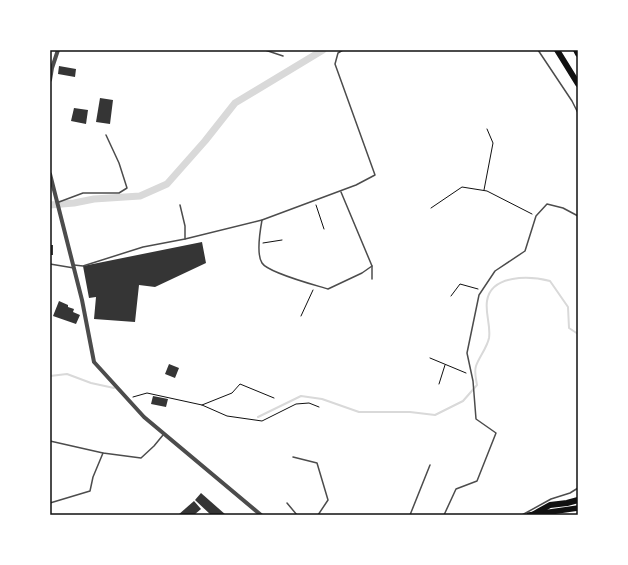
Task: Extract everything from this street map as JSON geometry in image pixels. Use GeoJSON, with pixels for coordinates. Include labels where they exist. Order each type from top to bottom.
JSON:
{"type":"FeatureCollection","features":[{"type":"Feature","properties":{"kind":"highway"},"geometry":{"type":"LineString","coordinates":[[557,50],[578,84]]}},
{"type":"Feature","properties":{"kind":"highway"},"geometry":{"type":"LineString","coordinates":[[576,50],[578,54]]}},
{"type":"Feature","properties":{"kind":"highway"},"geometry":{"type":"LineString","coordinates":[[532,514],[550,506],[578,500]]}},
{"type":"Feature","properties":{"kind":"main road"},"geometry":{"type":"LineString","coordinates":[[532,514],[578,508]]}},
{"type":"Feature","properties":{"kind":"street"},"geometry":{"type":"LineString","coordinates":[[50,80],[58,50]]}},
{"type":"Feature","properties":{"kind":"street"},"geometry":{"type":"LineString","coordinates":[[50,174],[87,322],[94,362],[144,417],[261,515]]}},
{"type":"Feature","properties":{"kind":"lane"},"geometry":{"type":"LineString","coordinates":[[265,50],[283,56]]}},
{"type":"Feature","properties":{"kind":"lane"},"geometry":{"type":"LineString","coordinates":[[50,264],[83,266],[143,247],[185,239],[262,220],[341,191],[376,175],[335,64],[338,53],[343,50]]}},
{"type":"Feature","properties":{"kind":"lane"},"geometry":{"type":"LineString","coordinates":[[538,50],[572,101],[578,113]]}},
{"type":"Feature","properties":{"kind":"lane"},"geometry":{"type":"LineString","coordinates":[[57,203],[83,193],[119,193],[127,188],[119,163],[106,135]]}},
{"type":"Feature","properties":{"kind":"lane"},"geometry":{"type":"LineString","coordinates":[[341,191],[372,266],[372,279]]}},
{"type":"Feature","properties":{"kind":"lane"},"geometry":{"type":"LineString","coordinates":[[444,515],[456,489],[477,481],[496,434],[476,419],[472,376],[467,353],[478,295],[495,270],[525,251],[536,216],[547,204],[563,208],[578,216]]}},
{"type":"Feature","properties":{"kind":"lane"},"geometry":{"type":"LineString","coordinates":[[180,205],[185,226],[185,239]]}},
{"type":"Feature","properties":{"kind":"lane"},"geometry":{"type":"LineString","coordinates":[[262,220],[259,244],[261,263],[293,279],[328,289],[362,273],[372,266]]}},
{"type":"Feature","properties":{"kind":"lane"},"geometry":{"type":"LineString","coordinates":[[50,441],[140,458],[154,446],[164,434]]}},
{"type":"Feature","properties":{"kind":"lane"},"geometry":{"type":"LineString","coordinates":[[50,503],[90,491],[93,477],[103,452]]}},
{"type":"Feature","properties":{"kind":"lane"},"geometry":{"type":"LineString","coordinates":[[293,457],[317,463],[328,500],[318,515]]}},
{"type":"Feature","properties":{"kind":"lane"},"geometry":{"type":"LineString","coordinates":[[410,515],[430,465]]}},
{"type":"Feature","properties":{"kind":"lane"},"geometry":{"type":"LineString","coordinates":[[522,515],[551,498],[570,493],[578,488]]}},
{"type":"Feature","properties":{"kind":"lane"},"geometry":{"type":"LineString","coordinates":[[287,502],[297,515]]}},
{"type":"Feature","properties":{"kind":"path"},"geometry":{"type":"LineString","coordinates":[[484,190],[493,143],[487,129]]}},
{"type":"Feature","properties":{"kind":"path"},"geometry":{"type":"LineString","coordinates":[[431,208],[462,187],[484,190],[536,216]]}},
{"type":"Feature","properties":{"kind":"path"},"geometry":{"type":"LineString","coordinates":[[315,201],[324,230]]}},
{"type":"Feature","properties":{"kind":"path"},"geometry":{"type":"LineString","coordinates":[[259,244],[282,240]]}},
{"type":"Feature","properties":{"kind":"path"},"geometry":{"type":"LineString","coordinates":[[451,296],[460,284],[482,290]]}},
{"type":"Feature","properties":{"kind":"path"},"geometry":{"type":"LineString","coordinates":[[301,316],[315,285]]}},
{"type":"Feature","properties":{"kind":"path"},"geometry":{"type":"LineString","coordinates":[[430,358],[472,376]]}},
{"type":"Feature","properties":{"kind":"path"},"geometry":{"type":"LineString","coordinates":[[440,384],[445,364]]}},
{"type":"Feature","properties":{"kind":"path"},"geometry":{"type":"LineString","coordinates":[[202,405],[232,393],[240,384],[274,398]]}},
{"type":"Feature","properties":{"kind":"path"},"geometry":{"type":"LineString","coordinates":[[127,398],[147,393],[202,405],[227,416],[262,421],[296,404],[309,403],[319,407]]}},
{"type":"Feature","properties":{"kind":"building"},"geometry":{"type":"Polygon","coordinates":[[[59,66],[76,69],[75,77],[58,74],[59,66]]]}},
{"type":"Feature","properties":{"kind":"building"},"geometry":{"type":"Polygon","coordinates":[[[100,98],[113,100],[110,124],[96,122],[100,98]]]}},
{"type":"Feature","properties":{"kind":"building"},"geometry":{"type":"Polygon","coordinates":[[[74,108],[88,110],[86,124],[71,121],[74,108]]]}},
{"type":"Feature","properties":{"kind":"building"},"geometry":{"type":"Polygon","coordinates":[[[202,242],[206,263],[155,287],[139,285],[135,322],[94,319],[96,297],[89,298],[83,266],[202,242]]]}},
{"type":"Feature","properties":{"kind":"building"},"geometry":{"type":"Polygon","coordinates":[[[50,245],[53,245],[53,255],[50,255],[50,245]]]}},
{"type":"Feature","properties":{"kind":"building"},"geometry":{"type":"Polygon","coordinates":[[[59,301],[74,309],[73,312],[80,315],[76,324],[53,316],[59,301]]]}},
{"type":"Feature","properties":{"kind":"building"},"geometry":{"type":"Polygon","coordinates":[[[169,364],[179,368],[175,378],[165,374],[169,364]]]}},
{"type":"Feature","properties":{"kind":"building"},"geometry":{"type":"Polygon","coordinates":[[[153,396],[168,399],[166,407],[151,404],[153,396]]]}},
{"type":"Feature","properties":{"kind":"building"},"geometry":{"type":"Polygon","coordinates":[[[201,493],[226,515],[211,515],[195,500],[201,493]]]}},
{"type":"Feature","properties":{"kind":"building"},"geometry":{"type":"Polygon","coordinates":[[[194,501],[201,509],[194,515],[178,515],[194,501]]]}},
{"type":"Feature","properties":{"kind":"waterway"},"geometry":{"type":"LineString","coordinates":[[50,205],[74,203],[94,199],[140,196],[167,184],[205,141],[235,103],[323,50]]}},
{"type":"Feature","properties":{"kind":"waterway"},"geometry":{"type":"LineString","coordinates":[[258,417],[301,396],[322,399],[359,412],[410,412],[435,415],[463,401],[477,385],[475,368],[489,338],[487,301],[490,292],[503,281],[522,278],[550,281],[568,307],[569,328],[578,334]]}},
{"type":"Feature","properties":{"kind":"waterway"},"geometry":{"type":"LineString","coordinates":[[50,376],[67,374],[91,383],[114,388]]}}]}
